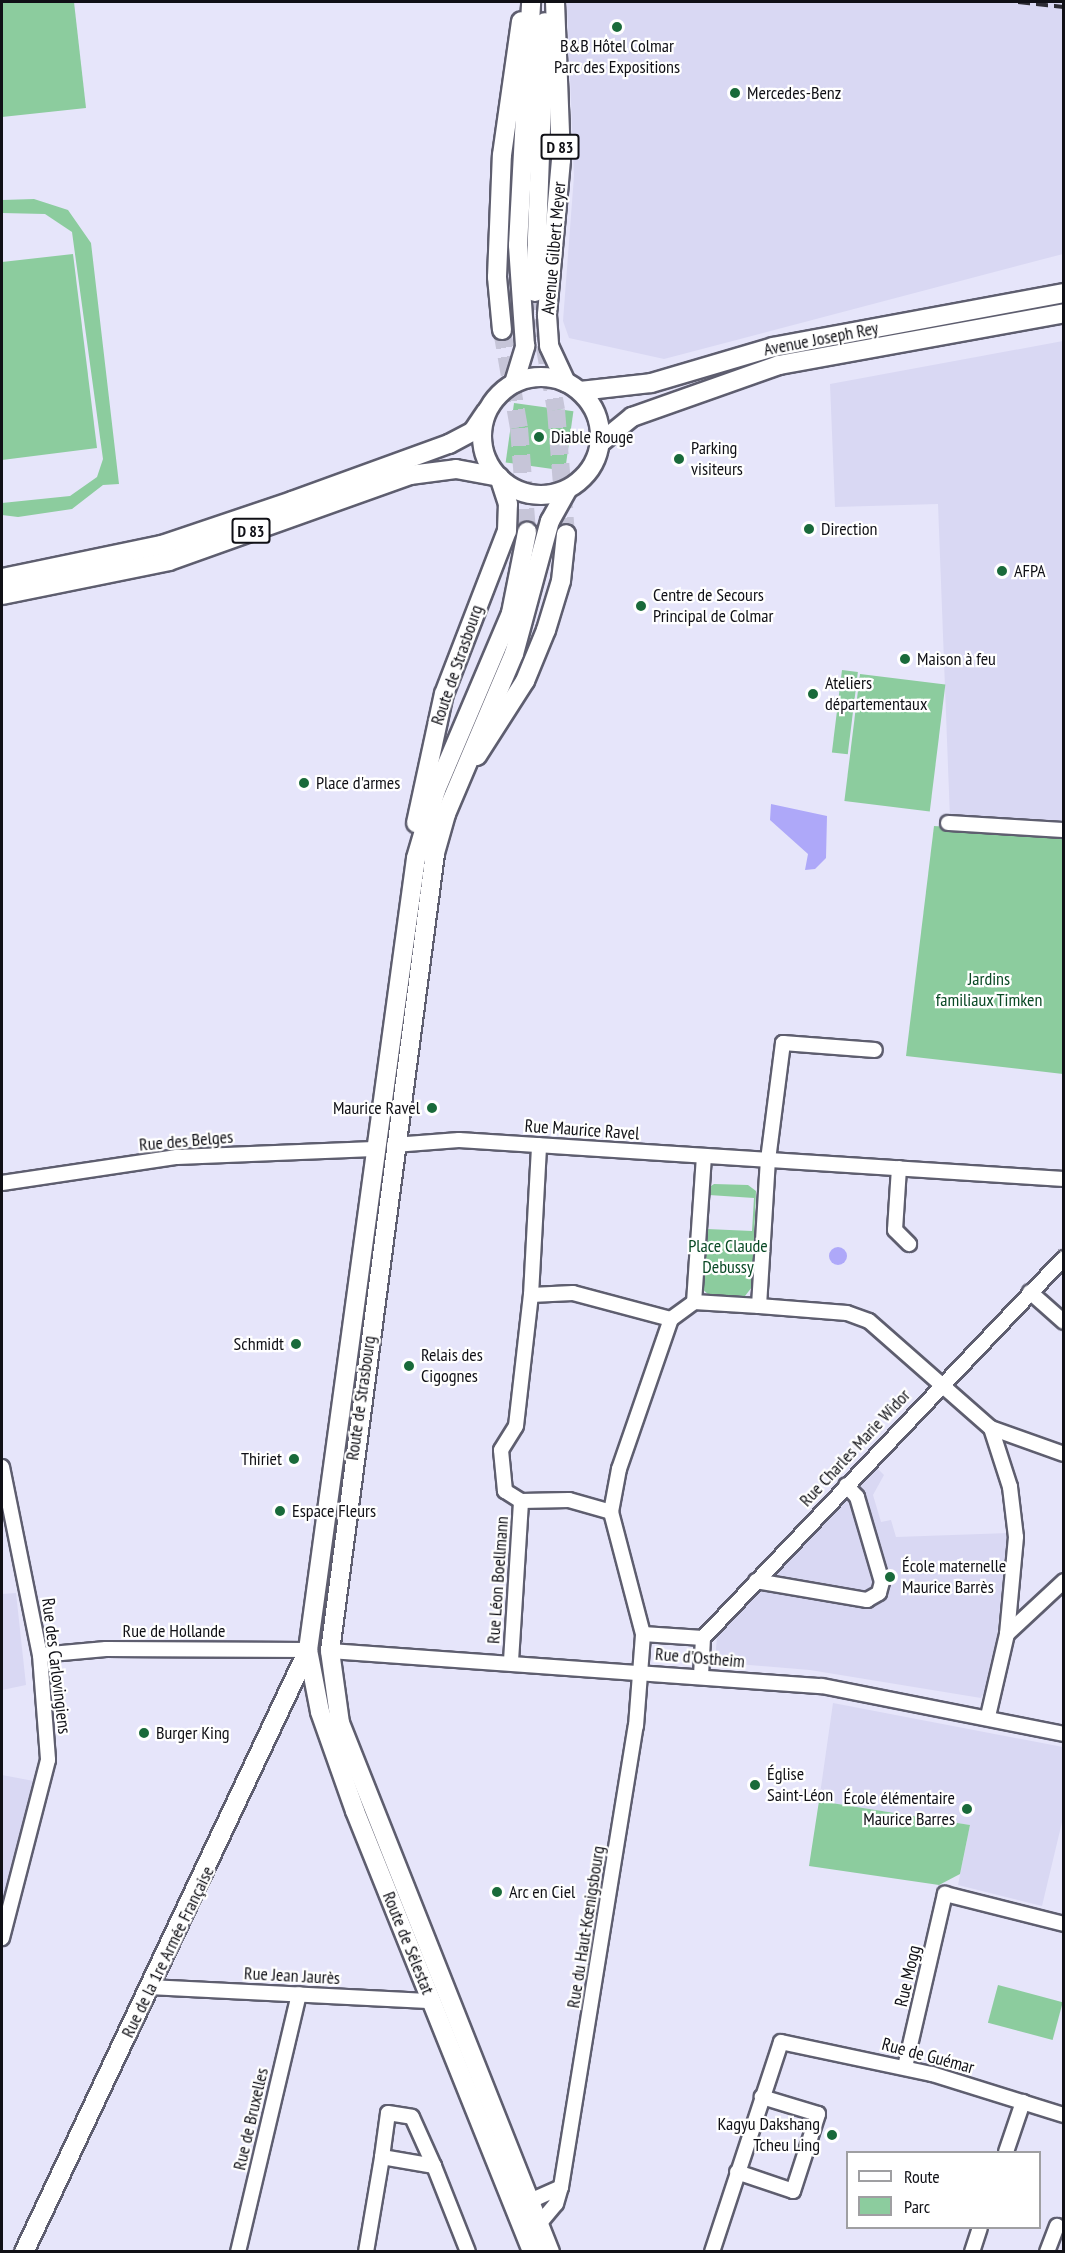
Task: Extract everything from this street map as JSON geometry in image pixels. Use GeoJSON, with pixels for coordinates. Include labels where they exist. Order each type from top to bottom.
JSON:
{"type":"FeatureCollection","features":[{"type":"Feature","properties":{"kind":"main road"},"geometry":{"type":"LineString","coordinates":[[502,330],[497,277],[502,155],[526,2]]}},
{"type":"Feature","properties":{"kind":"main road","name":"Avenue Gilbert Meyer"},"geometry":{"type":"LineString","coordinates":[[514,383],[525,346],[518,245],[531,2]]}},
{"type":"Feature","properties":{"kind":"main road","name":"Avenue Gilbert Meyer"},"geometry":{"type":"LineString","coordinates":[[535,292],[546,2]]}},
{"type":"Feature","properties":{"kind":"main road","name":"Avenue Gilbert Meyer"},"geometry":{"type":"LineString","coordinates":[[555,2],[561,160],[547,315],[549,346],[573,387]]}},
{"type":"Feature","properties":{"kind":"main road","name":"Avenue Joseph Rey"},"geometry":{"type":"LineString","coordinates":[[573,387],[651,383],[773,347],[1064,293]]}},
{"type":"Feature","properties":{"kind":"main road","name":"Avenue Joseph Rey"},"geometry":{"type":"LineString","coordinates":[[599,444],[633,417],[779,365],[1064,313]]}},
{"type":"Feature","properties":{"kind":"main road"},"geometry":{"type":"LineString","coordinates":[[543,376],[573,387],[598,420],[599,444],[584,476],[567,490],[534,494],[499,477],[483,450],[486,412],[514,383],[543,376]]}},
{"type":"Feature","properties":{"kind":"main road","name":"D 83"},"geometry":{"type":"LineString","coordinates":[[2,578],[162,545],[292,501],[449,444],[473,431],[486,412]]}},
{"type":"Feature","properties":{"kind":"main road","name":"D 83"},"geometry":{"type":"LineString","coordinates":[[2,595],[169,561],[410,475],[456,469],[499,477]]}},
{"type":"Feature","properties":{"kind":"main road","name":"Route de Strasbourg"},"geometry":{"type":"LineString","coordinates":[[416,858],[416,820],[444,694],[507,531],[508,504],[499,477]]}},
{"type":"Feature","properties":{"kind":"main road","name":"Route de Strasbourg"},"geometry":{"type":"LineString","coordinates":[[330,1650],[393,1145],[435,853],[466,769],[514,654],[550,521],[567,490]]}},
{"type":"Feature","properties":{"kind":"main road","name":"Route de Strasbourg"},"geometry":{"type":"LineString","coordinates":[[308,1650],[374,1149],[416,858],[436,790],[511,613],[527,532]]}},
{"type":"Feature","properties":{"kind":"main road","name":"Route de Strasbourg"},"geometry":{"type":"LineString","coordinates":[[466,769],[491,740],[525,681],[561,581],[567,534]]}},
{"type":"Feature","properties":{"kind":"main road"},"geometry":{"type":"LineString","coordinates":[[374,1149],[393,1145]]}},
{"type":"Feature","properties":{"kind":"main road"},"geometry":{"type":"LineString","coordinates":[[308,1650],[330,1650]]}},
{"type":"Feature","properties":{"kind":"main road","name":"Route de Sélestat"},"geometry":{"type":"LineString","coordinates":[[308,1650],[320,1712],[431,2001],[532,2227],[550,2252]]}},
{"type":"Feature","properties":{"kind":"main road","name":"Rue de la 1re Armée Française"},"geometry":{"type":"LineString","coordinates":[[24,2252],[286,1704],[308,1650]]}},
{"type":"Feature","properties":{"kind":"main road","name":"Route de Sélestat"},"geometry":{"type":"LineString","coordinates":[[330,1650],[340,1723],[530,2201],[532,2252]]}},
{"type":"Feature","properties":{"kind":"main road"},"geometry":{"type":"LineString","coordinates":[[286,1704],[320,1712]]}},
{"type":"Feature","properties":{"kind":"street"},"geometry":{"type":"LineString","coordinates":[[948,823],[1064,830]]}},
{"type":"Feature","properties":{"kind":"street"},"geometry":{"type":"LineString","coordinates":[[759,1306],[768,1160],[783,1043],[875,1050]]}},
{"type":"Feature","properties":{"kind":"street","name":"Rue Maurice Ravel"},"geometry":{"type":"LineString","coordinates":[[393,1145],[459,1140],[1064,1179]]}},
{"type":"Feature","properties":{"kind":"street","name":"Rue Léon Boellmann"},"geometry":{"type":"LineString","coordinates":[[539,1145],[531,1295],[516,1426],[501,1450],[505,1491],[521,1502],[569,1500],[611,1512]]}},
{"type":"Feature","properties":{"kind":"street","name":"Rue des Belges"},"geometry":{"type":"LineString","coordinates":[[2,1183],[177,1157],[374,1149]]}},
{"type":"Feature","properties":{"kind":"street"},"geometry":{"type":"LineString","coordinates":[[694,1302],[704,1156]]}},
{"type":"Feature","properties":{"kind":"street"},"geometry":{"type":"LineString","coordinates":[[899,1168],[895,1230],[909,1244]]}},
{"type":"Feature","properties":{"kind":"street","name":"Rue Charles Marie Widor"},"geometry":{"type":"LineString","coordinates":[[703,1638],[941,1383],[1064,1258]]}},
{"type":"Feature","properties":{"kind":"street"},"geometry":{"type":"LineString","coordinates":[[1030,1292],[1064,1322]]}},
{"type":"Feature","properties":{"kind":"street"},"geometry":{"type":"LineString","coordinates":[[531,1295],[573,1293],[671,1319]]}},
{"type":"Feature","properties":{"kind":"street"},"geometry":{"type":"LineString","coordinates":[[611,1512],[619,1469],[671,1319],[694,1302],[848,1313],[869,1321],[991,1428],[1064,1454]]}},
{"type":"Feature","properties":{"kind":"street"},"geometry":{"type":"LineString","coordinates":[[988,1716],[1007,1634],[1016,1537],[1010,1487],[991,1428]]}},
{"type":"Feature","properties":{"kind":"street","name":"Rue des Carlovingiens"},"geometry":{"type":"LineString","coordinates":[[2,1467],[40,1655],[46,1781],[2,1938]]}},
{"type":"Feature","properties":{"kind":"street"},"geometry":{"type":"LineString","coordinates":[[756,1581],[867,1600],[879,1593],[882,1582],[857,1497],[846,1485]]}},
{"type":"Feature","properties":{"kind":"street","name":"Rue Léon Boellmann"},"geometry":{"type":"LineString","coordinates":[[511,1661],[521,1502]]}},
{"type":"Feature","properties":{"kind":"street","name":"Rue du Haut-Kœnigsbourg"},"geometry":{"type":"LineString","coordinates":[[532,2227],[556,2204],[561,2187],[607,1919],[640,1671],[643,1634],[611,1512]]}},
{"type":"Feature","properties":{"kind":"street"},"geometry":{"type":"LineString","coordinates":[[1007,1634],[1064,1581]]}},
{"type":"Feature","properties":{"kind":"street","name":"Rue d'Ostheim"},"geometry":{"type":"LineString","coordinates":[[643,1634],[703,1638]]}},
{"type":"Feature","properties":{"kind":"street"},"geometry":{"type":"LineString","coordinates":[[701,1676],[703,1638]]}},
{"type":"Feature","properties":{"kind":"street","name":"Rue de Hollande"},"geometry":{"type":"LineString","coordinates":[[40,1655],[106,1648],[308,1650]]}},
{"type":"Feature","properties":{"kind":"street","name":"Rue d'Ostheim"},"geometry":{"type":"LineString","coordinates":[[330,1650],[511,1661],[822,1686],[988,1716],[1064,1734]]}},
{"type":"Feature","properties":{"kind":"street","name":"Rue Mogg"},"geometry":{"type":"LineString","coordinates":[[905,2067],[945,1893],[1064,1924]]}},
{"type":"Feature","properties":{"kind":"street","name":"Rue Jean Jaurès"},"geometry":{"type":"LineString","coordinates":[[151,1987],[431,2001]]}},
{"type":"Feature","properties":{"kind":"street","name":"Rue de Bruxelles"},"geometry":{"type":"LineString","coordinates":[[238,2252],[299,1994]]}},
{"type":"Feature","properties":{"kind":"street","name":"Rue de Guémar"},"geometry":{"type":"LineString","coordinates":[[762,2097],[781,2042],[905,2067],[1064,2115]]}},
{"type":"Feature","properties":{"kind":"street"},"geometry":{"type":"LineString","coordinates":[[712,2252],[737,2172],[762,2097],[818,2114],[793,2190],[737,2172]]}},
{"type":"Feature","properties":{"kind":"street"},"geometry":{"type":"LineString","coordinates":[[1006,2151],[1023,2102]]}},
{"type":"Feature","properties":{"kind":"street"},"geometry":{"type":"LineString","coordinates":[[366,2252],[388,2113],[412,2117],[468,2252]]}},
{"type":"Feature","properties":{"kind":"street"},"geometry":{"type":"LineString","coordinates":[[382,2157],[434,2166]]}},
{"type":"Feature","properties":{"kind":"street"},"geometry":{"type":"LineString","coordinates":[[530,2201],[561,2187]]}},
{"type":"Feature","properties":{"kind":"street"},"geometry":{"type":"LineString","coordinates":[[1047,2252],[1057,2226]]}},
{"type":"Feature","properties":{"kind":"street"},"geometry":{"type":"LineString","coordinates":[[972,2252],[980,2229]]}},
{"type":"Feature","properties":{"kind":"shaded area"},"geometry":{"type":"Polygon","coordinates":[[[567,2],[1063,2],[1063,254],[664,359],[569,338],[563,321],[574,176],[567,2]]]}},
{"type":"Feature","properties":{"kind":"shaded area","name":"AFPA"},"geometry":{"type":"Polygon","coordinates":[[[1063,341],[1063,823],[950,819],[938,504],[835,507],[830,384],[1063,341]]]}},
{"type":"Feature","properties":{"kind":"shaded area"},"geometry":{"type":"Polygon","coordinates":[[[771,804],[827,816],[826,858],[815,869],[805,870],[808,854],[770,820],[771,804]]]}},
{"type":"Feature","properties":{"kind":"shaded area"},"geometry":{"type":"Polygon","coordinates":[[[838,1247],[846,1252],[847,1256],[842,1264],[838,1265],[830,1260],[829,1256],[834,1248],[838,1247]]]}},
{"type":"Feature","properties":{"kind":"shaded area","name":"École maternelle Maurice Barrès"},"geometry":{"type":"Polygon","coordinates":[[[876,1467],[884,1475],[873,1495],[881,1522],[891,1520],[896,1537],[1009,1533],[992,1678],[981,1698],[810,1670],[715,1662],[717,1636],[876,1467]]]}},
{"type":"Feature","properties":{"kind":"shaded area"},"geometry":{"type":"Polygon","coordinates":[[[16,1593],[26,1685],[2,1690],[2,1594],[16,1593]]]}},
{"type":"Feature","properties":{"kind":"shaded area","name":"École élémentaire Maurice Barres"},"geometry":{"type":"Polygon","coordinates":[[[833,1703],[1063,1747],[1063,1818],[1042,1906],[958,1885],[970,1825],[819,1801],[833,1703]]]}},
{"type":"Feature","properties":{"kind":"shaded area"},"geometry":{"type":"Polygon","coordinates":[[[2,1775],[39,1782],[2,1929],[2,1775]]]}},
{"type":"Feature","properties":{"kind":"green space"},"geometry":{"type":"Polygon","coordinates":[[[2,2],[74,2],[86,108],[2,117],[2,2]]]}},
{"type":"Feature","properties":{"kind":"green space"},"geometry":{"type":"Polygon","coordinates":[[[34,199],[68,210],[91,243],[119,484],[103,485],[72,509],[18,517],[2,515],[2,503],[70,496],[97,477],[103,459],[72,232],[45,214],[2,213],[2,200],[34,199]]]}},
{"type":"Feature","properties":{"kind":"green space"},"geometry":{"type":"Polygon","coordinates":[[[73,254],[97,448],[2,460],[2,262],[73,254]]]}},
{"type":"Feature","properties":{"kind":"green space"},"geometry":{"type":"Polygon","coordinates":[[[514,403],[573,411],[565,471],[506,462],[514,403]]]}},
{"type":"Feature","properties":{"kind":"green space"},"geometry":{"type":"Polygon","coordinates":[[[842,670],[858,672],[848,754],[832,752],[842,670]]]}},
{"type":"Feature","properties":{"kind":"green space"},"geometry":{"type":"Polygon","coordinates":[[[860,674],[945,684],[930,812],[844,801],[860,674]]]}},
{"type":"Feature","properties":{"kind":"green space","name":"Jardins familiaux Timken"},"geometry":{"type":"Polygon","coordinates":[[[934,826],[1063,834],[1063,1074],[906,1056],[934,826]]]}},
{"type":"Feature","properties":{"kind":"green space","name":"Place Claude Debussy"},"geometry":{"type":"Polygon","coordinates":[[[714,1184],[748,1185],[756,1191],[752,1287],[745,1296],[709,1295],[701,1288],[708,1188],[714,1184]],[[709,1195],[707,1229],[752,1231],[754,1198],[709,1195]]]}},
{"type":"Feature","properties":{"kind":"green space"},"geometry":{"type":"Polygon","coordinates":[[[819,1801],[970,1825],[960,1874],[939,1885],[809,1866],[819,1801]]]}},
{"type":"Feature","properties":{"kind":"green space"},"geometry":{"type":"Polygon","coordinates":[[[998,1985],[1063,2002],[1053,2040],[988,2023],[998,1985]]]}},
{"type":"Feature","properties":{"kind":"tunnel"},"geometry":{"type":"LineString","coordinates":[[535,292],[556,410],[566,534]]}},
{"type":"Feature","properties":{"kind":"tunnel"},"geometry":{"type":"LineString","coordinates":[[502,330],[519,428],[527,532]]}},
{"type":"Feature","properties":{"kind":"railway"},"geometry":{"type":"LineString","coordinates":[[1018,2],[1064,7]]}},
{"type":"Feature","properties":{"kind":"place","name":"B&B Hôtel Colmar Parc des Expositions"},"geometry":{"type":"Point","coordinates":[617,27]}},
{"type":"Feature","properties":{"kind":"place","name":"Mercedes-Benz"},"geometry":{"type":"Point","coordinates":[735,93]}},
{"type":"Feature","properties":{"kind":"place","name":"Diable Rouge"},"geometry":{"type":"Point","coordinates":[539,437]}},
{"type":"Feature","properties":{"kind":"place","name":"Parking visiteurs"},"geometry":{"type":"Point","coordinates":[679,459]}},
{"type":"Feature","properties":{"kind":"place","name":"Direction"},"geometry":{"type":"Point","coordinates":[809,529]}},
{"type":"Feature","properties":{"kind":"place","name":"AFPA"},"geometry":{"type":"Point","coordinates":[1002,571]}},
{"type":"Feature","properties":{"kind":"place","name":"Centre de Secours Principal de Colmar"},"geometry":{"type":"Point","coordinates":[641,606]}},
{"type":"Feature","properties":{"kind":"place","name":"Maison à feu"},"geometry":{"type":"Point","coordinates":[905,659]}},
{"type":"Feature","properties":{"kind":"place","name":"Ateliers départementaux"},"geometry":{"type":"Point","coordinates":[813,694]}},
{"type":"Feature","properties":{"kind":"place","name":"Place d'armes"},"geometry":{"type":"Point","coordinates":[304,783]}},
{"type":"Feature","properties":{"kind":"place","name":"Maurice Ravel"},"geometry":{"type":"Point","coordinates":[432,1108]}},
{"type":"Feature","properties":{"kind":"place","name":"Schmidt"},"geometry":{"type":"Point","coordinates":[296,1344]}},
{"type":"Feature","properties":{"kind":"place","name":"Relais des Cigognes"},"geometry":{"type":"Point","coordinates":[409,1366]}},
{"type":"Feature","properties":{"kind":"place","name":"Thiriet"},"geometry":{"type":"Point","coordinates":[294,1459]}},
{"type":"Feature","properties":{"kind":"place","name":"Espace Fleurs"},"geometry":{"type":"Point","coordinates":[280,1511]}},
{"type":"Feature","properties":{"kind":"place","name":"École maternelle Maurice Barrès"},"geometry":{"type":"Point","coordinates":[890,1577]}},
{"type":"Feature","properties":{"kind":"place","name":"Burger King"},"geometry":{"type":"Point","coordinates":[144,1733]}},
{"type":"Feature","properties":{"kind":"place","name":"Église Saint-Léon"},"geometry":{"type":"Point","coordinates":[755,1785]}},
{"type":"Feature","properties":{"kind":"place","name":"École élémentaire Maurice Barres"},"geometry":{"type":"Point","coordinates":[967,1809]}},
{"type":"Feature","properties":{"kind":"place","name":"Arc en Ciel"},"geometry":{"type":"Point","coordinates":[497,1892]}},
{"type":"Feature","properties":{"kind":"place","name":"Kagyu Dakshang Tcheu Ling"},"geometry":{"type":"Point","coordinates":[832,2135]}}]}
